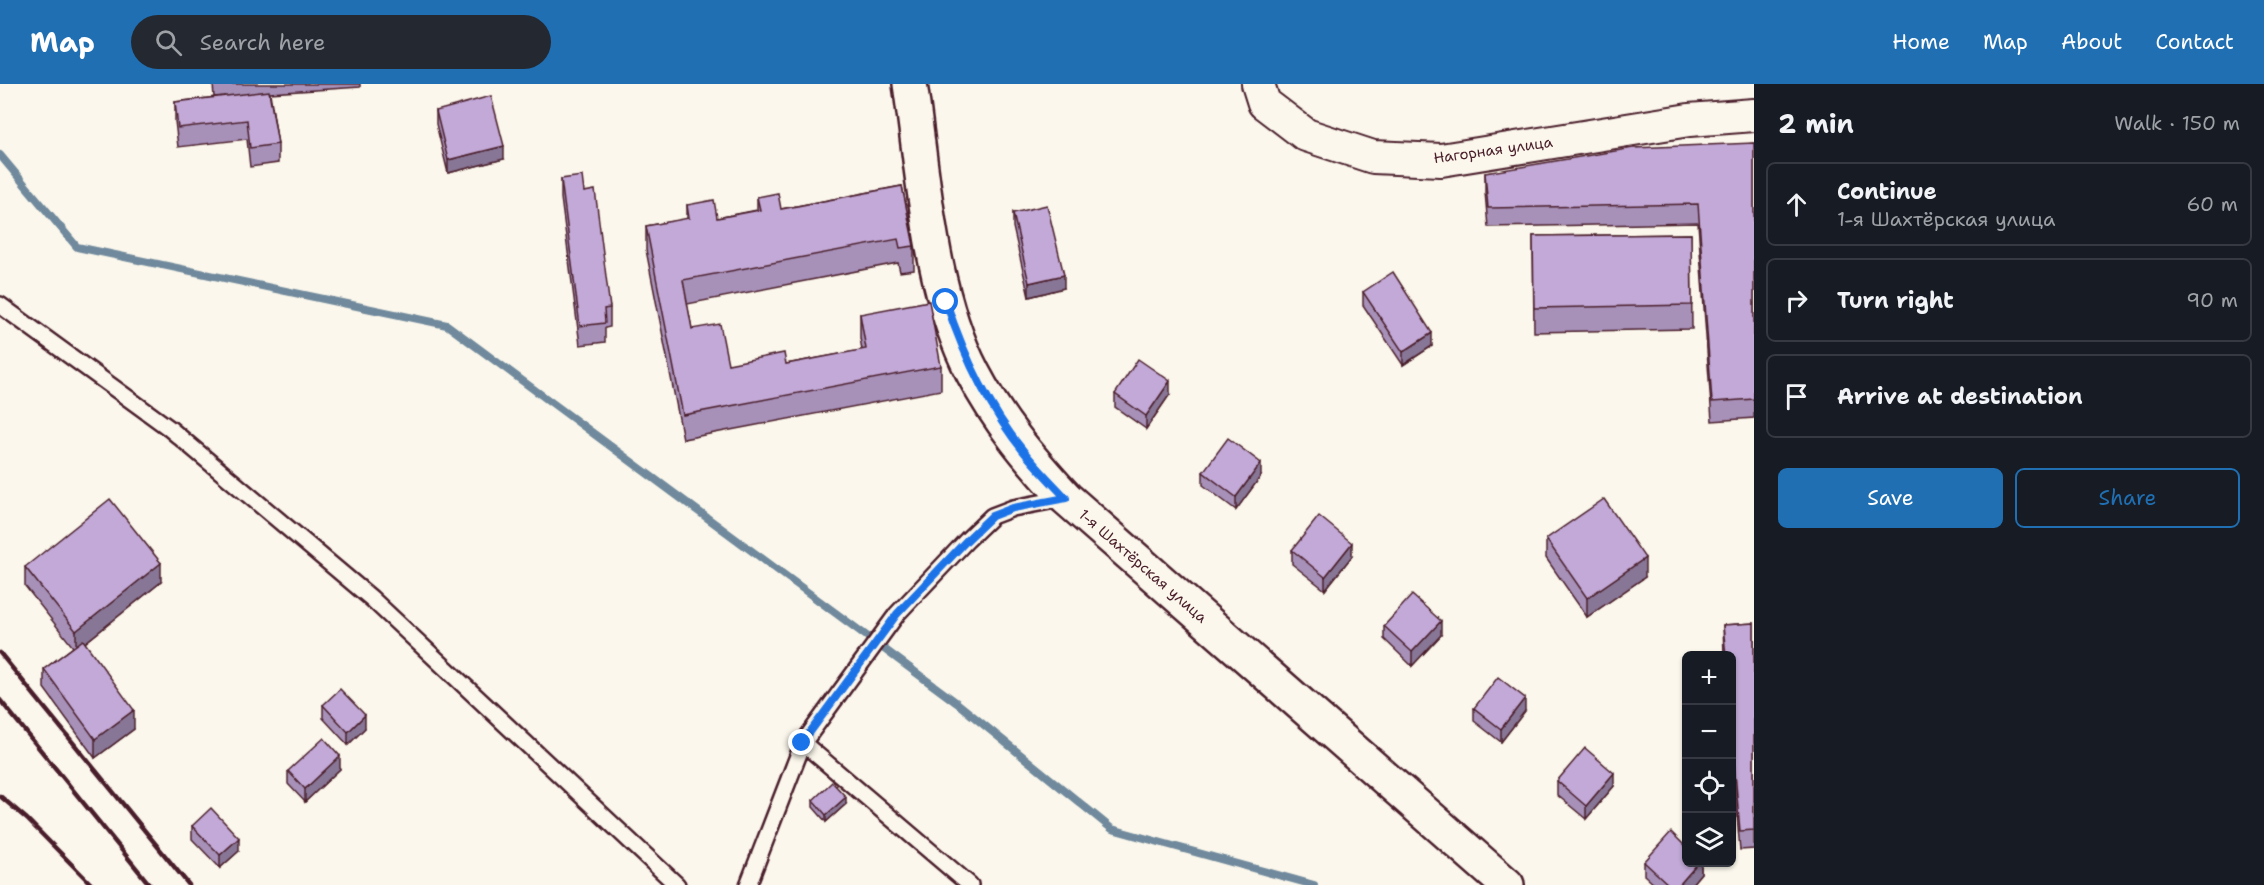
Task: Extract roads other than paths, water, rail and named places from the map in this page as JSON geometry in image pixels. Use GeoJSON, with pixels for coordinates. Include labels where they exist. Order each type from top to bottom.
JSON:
{"type":"FeatureCollection","features":[{"type":"Feature","properties":{"kind":"street","name":"1-я Шахтёрская улица"},"geometry":{"type":"LineString","coordinates":[[910,84],[937,270],[958,337],[973,372],[994,410],[1024,453],[1066,498],[1507,885]]}},
{"type":"Feature","properties":{"kind":"street","name":"Нагорная улица"},"geometry":{"type":"LineString","coordinates":[[1258,84],[1264,103],[1306,135],[1373,157],[1441,160],[1689,120],[1754,115]]}},
{"type":"Feature","properties":{"kind":"lane"},"geometry":{"type":"LineString","coordinates":[[0,305],[169,428],[371,598],[677,885]]}},
{"type":"Feature","properties":{"kind":"lane"},"geometry":{"type":"LineString","coordinates":[[748,885],[802,743],[897,614],[992,516],[1013,508],[1066,498]]}},
{"type":"Feature","properties":{"kind":"lane"},"geometry":{"type":"LineString","coordinates":[[802,743],[970,885]]}},
{"type":"Feature","properties":{"kind":"waterway"},"geometry":{"type":"LineString","coordinates":[[0,155],[77,247],[447,325],[957,703],[1112,829],[1314,885]]}},
{"type":"Feature","properties":{"kind":"railway"},"geometry":{"type":"LineString","coordinates":[[0,653],[189,885]]}},
{"type":"Feature","properties":{"kind":"railway"},"geometry":{"type":"LineString","coordinates":[[0,700],[150,885]]}},
{"type":"Feature","properties":{"kind":"railway"},"geometry":{"type":"LineString","coordinates":[[0,796],[27,819],[92,885]]}}]}
